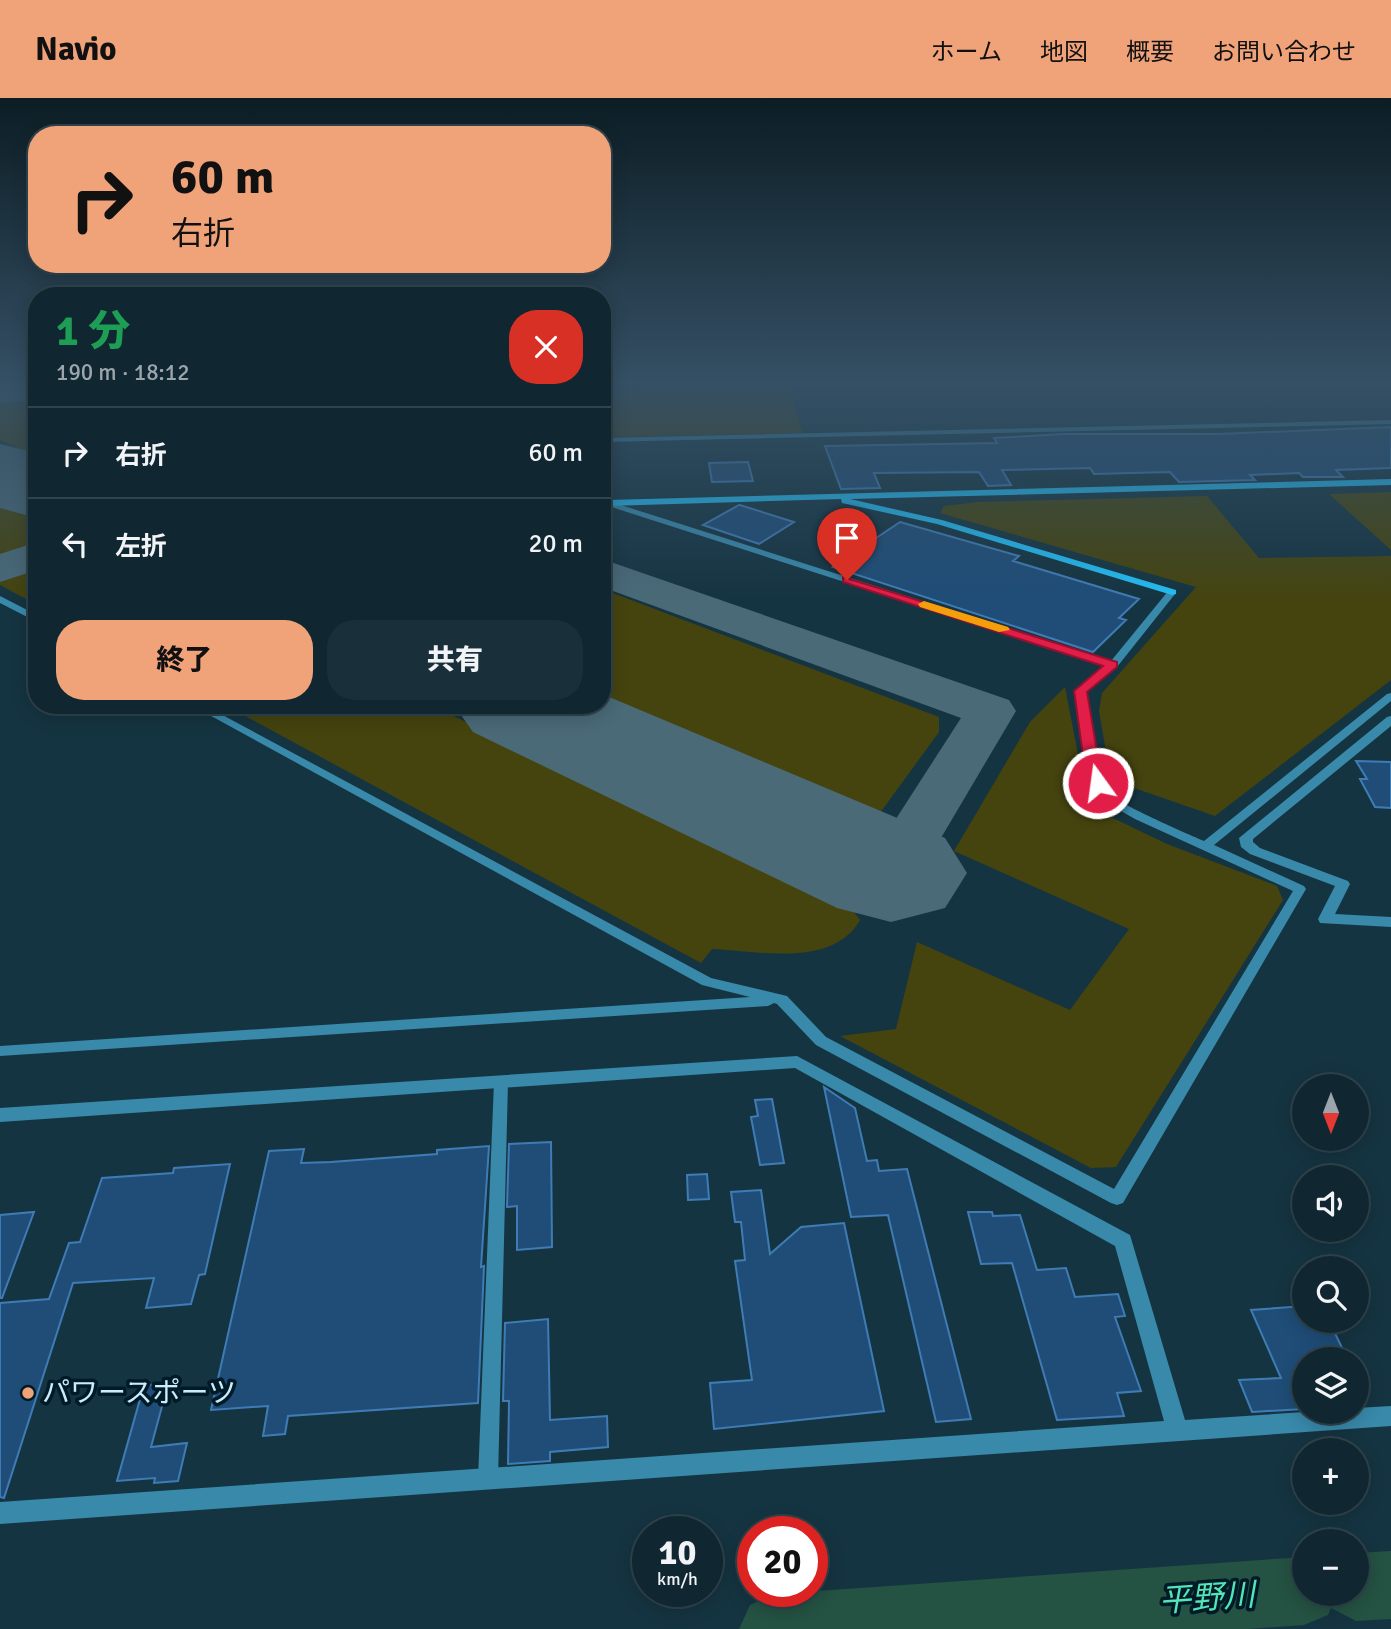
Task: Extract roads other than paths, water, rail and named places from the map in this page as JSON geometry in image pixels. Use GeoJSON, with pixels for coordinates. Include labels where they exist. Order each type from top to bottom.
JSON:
{"type":"FeatureCollection","features":[{"type":"Feature","properties":{"kind":"street"},"geometry":{"type":"LineString","coordinates":[[611,502],[1391,482]]}},
{"type":"Feature","properties":{"kind":"street"},"geometry":{"type":"LineString","coordinates":[[905,494],[916,516]]}},
{"type":"Feature","properties":{"kind":"street"},"geometry":{"type":"LineString","coordinates":[[823,496],[916,516],[1172,592]]}},
{"type":"Feature","properties":{"kind":"street"},"geometry":{"type":"LineString","coordinates":[[1389,926],[1325,919],[1343,884],[1255,851],[1246,844],[1246,838],[1391,720]]}},
{"type":"Feature","properties":{"kind":"street"},"geometry":{"type":"LineString","coordinates":[[0,1115],[797,1062],[1123,1241],[1178,1431]]}},
{"type":"Feature","properties":{"kind":"street"},"geometry":{"type":"LineString","coordinates":[[0,1513],[1391,1416]]}},
{"type":"Feature","properties":{"kind":"lane"},"geometry":{"type":"LineString","coordinates":[[611,504],[1113,664]]}},
{"type":"Feature","properties":{"kind":"lane"},"geometry":{"type":"LineString","coordinates":[[213,714],[707,982],[782,1000],[821,1041],[1117,1198],[1300,889],[1139,816],[1104,797],[1093,769],[1081,691],[1113,664],[1172,592]]}},
{"type":"Feature","properties":{"kind":"lane"},"geometry":{"type":"LineString","coordinates":[[0,599],[28,614]]}},
{"type":"Feature","properties":{"kind":"lane"},"geometry":{"type":"LineString","coordinates":[[1206,846],[1391,696]]}},
{"type":"Feature","properties":{"kind":"lane"},"geometry":{"type":"LineString","coordinates":[[0,1051],[782,1000]]}},
{"type":"Feature","properties":{"kind":"lane"},"geometry":{"type":"LineString","coordinates":[[488,1479],[501,1082]]}},
{"type":"Feature","properties":{"kind":"waterway","name":"平野川"},"geometry":{"type":"LineString","coordinates":[[1369,1586],[1391,1585]]}},
{"type":"Feature","properties":{"kind":"waterway","name":"平野川"},"geometry":{"type":"LineString","coordinates":[[774,1629],[1292,1592]]}},
{"type":"Feature","properties":{"kind":"place","name":"パワースポーツ"},"geometry":{"type":"Point","coordinates":[28,1393]}}]}
